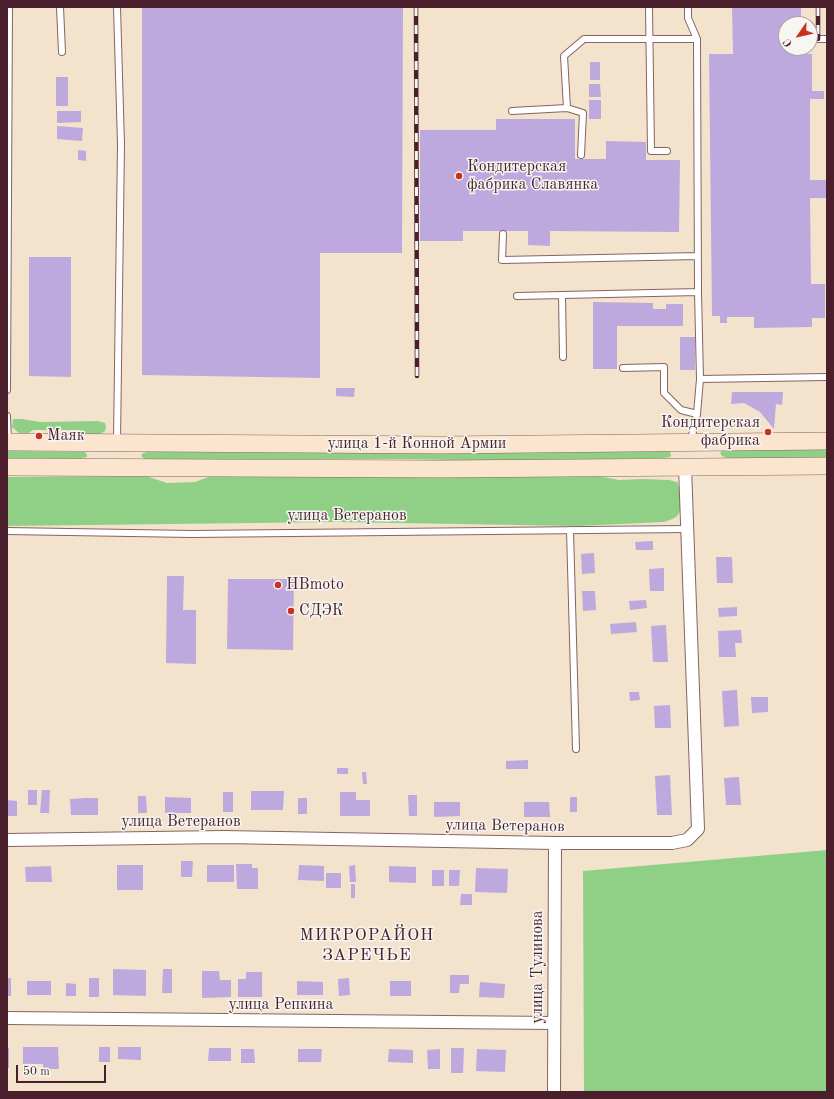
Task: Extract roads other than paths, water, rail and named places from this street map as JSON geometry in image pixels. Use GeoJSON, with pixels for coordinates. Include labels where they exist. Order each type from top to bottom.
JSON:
{"type":"FeatureCollection","features":[{"type":"Feature","properties":{"kind":"main road","name":"улица 1-й Конной Армии"},"geometry":{"type":"LineString","coordinates":[[7,442],[442,445],[827,441]]}},
{"type":"Feature","properties":{"kind":"main road"},"geometry":{"type":"LineString","coordinates":[[688,467],[691,442]]}},
{"type":"Feature","properties":{"kind":"main road"},"geometry":{"type":"LineString","coordinates":[[117,443],[117,467]]}},
{"type":"Feature","properties":{"kind":"main road","name":"улица 1-й Конной Армии"},"geometry":{"type":"LineString","coordinates":[[7,467],[442,469],[827,466]]}},
{"type":"Feature","properties":{"kind":"street","name":"улица Ветеранов"},"geometry":{"type":"LineString","coordinates":[[7,840],[224,837],[555,843],[672,843],[687,840],[698,829],[687,529],[688,467]]}},
{"type":"Feature","properties":{"kind":"street","name":"улица Тулинова"},"geometry":{"type":"LineString","coordinates":[[554,1092],[555,843]]}},
{"type":"Feature","properties":{"kind":"street","name":"улица Репкина"},"geometry":{"type":"LineString","coordinates":[[7,1018],[554,1023]]}},
{"type":"Feature","properties":{"kind":"lane"},"geometry":{"type":"LineString","coordinates":[[7,390],[9,7]]}},
{"type":"Feature","properties":{"kind":"lane"},"geometry":{"type":"LineString","coordinates":[[60,7],[62,52]]}},
{"type":"Feature","properties":{"kind":"lane"},"geometry":{"type":"LineString","coordinates":[[117,7],[121,144],[117,443]]}},
{"type":"Feature","properties":{"kind":"lane"},"geometry":{"type":"LineString","coordinates":[[649,7],[648,40],[651,151],[668,151]]}},
{"type":"Feature","properties":{"kind":"lane"},"geometry":{"type":"LineString","coordinates":[[688,7],[688,18],[697,39],[698,292],[700,379],[697,414],[691,442]]}},
{"type":"Feature","properties":{"kind":"lane"},"geometry":{"type":"LineString","coordinates":[[566,108],[564,56],[584,39],[697,39]]}},
{"type":"Feature","properties":{"kind":"lane"},"geometry":{"type":"LineString","coordinates":[[818,39],[827,39]]}},
{"type":"Feature","properties":{"kind":"lane"},"geometry":{"type":"LineString","coordinates":[[512,111],[566,108],[583,113],[581,155]]}},
{"type":"Feature","properties":{"kind":"lane"},"geometry":{"type":"LineString","coordinates":[[503,234],[502,260],[698,256]]}},
{"type":"Feature","properties":{"kind":"lane"},"geometry":{"type":"LineString","coordinates":[[517,296],[698,292]]}},
{"type":"Feature","properties":{"kind":"lane"},"geometry":{"type":"LineString","coordinates":[[562,295],[563,356]]}},
{"type":"Feature","properties":{"kind":"lane"},"geometry":{"type":"LineString","coordinates":[[623,368],[664,367],[664,393],[681,410],[697,414]]}},
{"type":"Feature","properties":{"kind":"lane"},"geometry":{"type":"LineString","coordinates":[[700,379],[827,377]]}},
{"type":"Feature","properties":{"kind":"lane"},"geometry":{"type":"LineString","coordinates":[[7,416],[7,442]]}},
{"type":"Feature","properties":{"kind":"lane","name":"улица Ветеранов"},"geometry":{"type":"LineString","coordinates":[[7,531],[200,534],[687,529]]}},
{"type":"Feature","properties":{"kind":"lane"},"geometry":{"type":"LineString","coordinates":[[570,530],[576,749]]}},
{"type":"Feature","properties":{"kind":"railway"},"geometry":{"type":"LineString","coordinates":[[416,7],[417,376]]}},
{"type":"Feature","properties":{"kind":"railway"},"geometry":{"type":"LineString","coordinates":[[818,7],[818,16]]}},
{"type":"Feature","properties":{"kind":"place","name":"Кондитерская фабрика Славянка"},"geometry":{"type":"Point","coordinates":[459,176]}},
{"type":"Feature","properties":{"kind":"place","name":"Кондитерская фабрика"},"geometry":{"type":"Point","coordinates":[768,432]}},
{"type":"Feature","properties":{"kind":"place","name":"Маяк"},"geometry":{"type":"Point","coordinates":[39,436]}},
{"type":"Feature","properties":{"kind":"place","name":"HBmoto"},"geometry":{"type":"Point","coordinates":[278,585]}},
{"type":"Feature","properties":{"kind":"place","name":"СДЭК"},"geometry":{"type":"Point","coordinates":[291,611]}},
{"type":"Feature","properties":{"kind":"district","name":"МИКРОРАЙОН ЗАРЕЧЬЕ"},"geometry":{"type":"Point","coordinates":[367,946]}}]}
